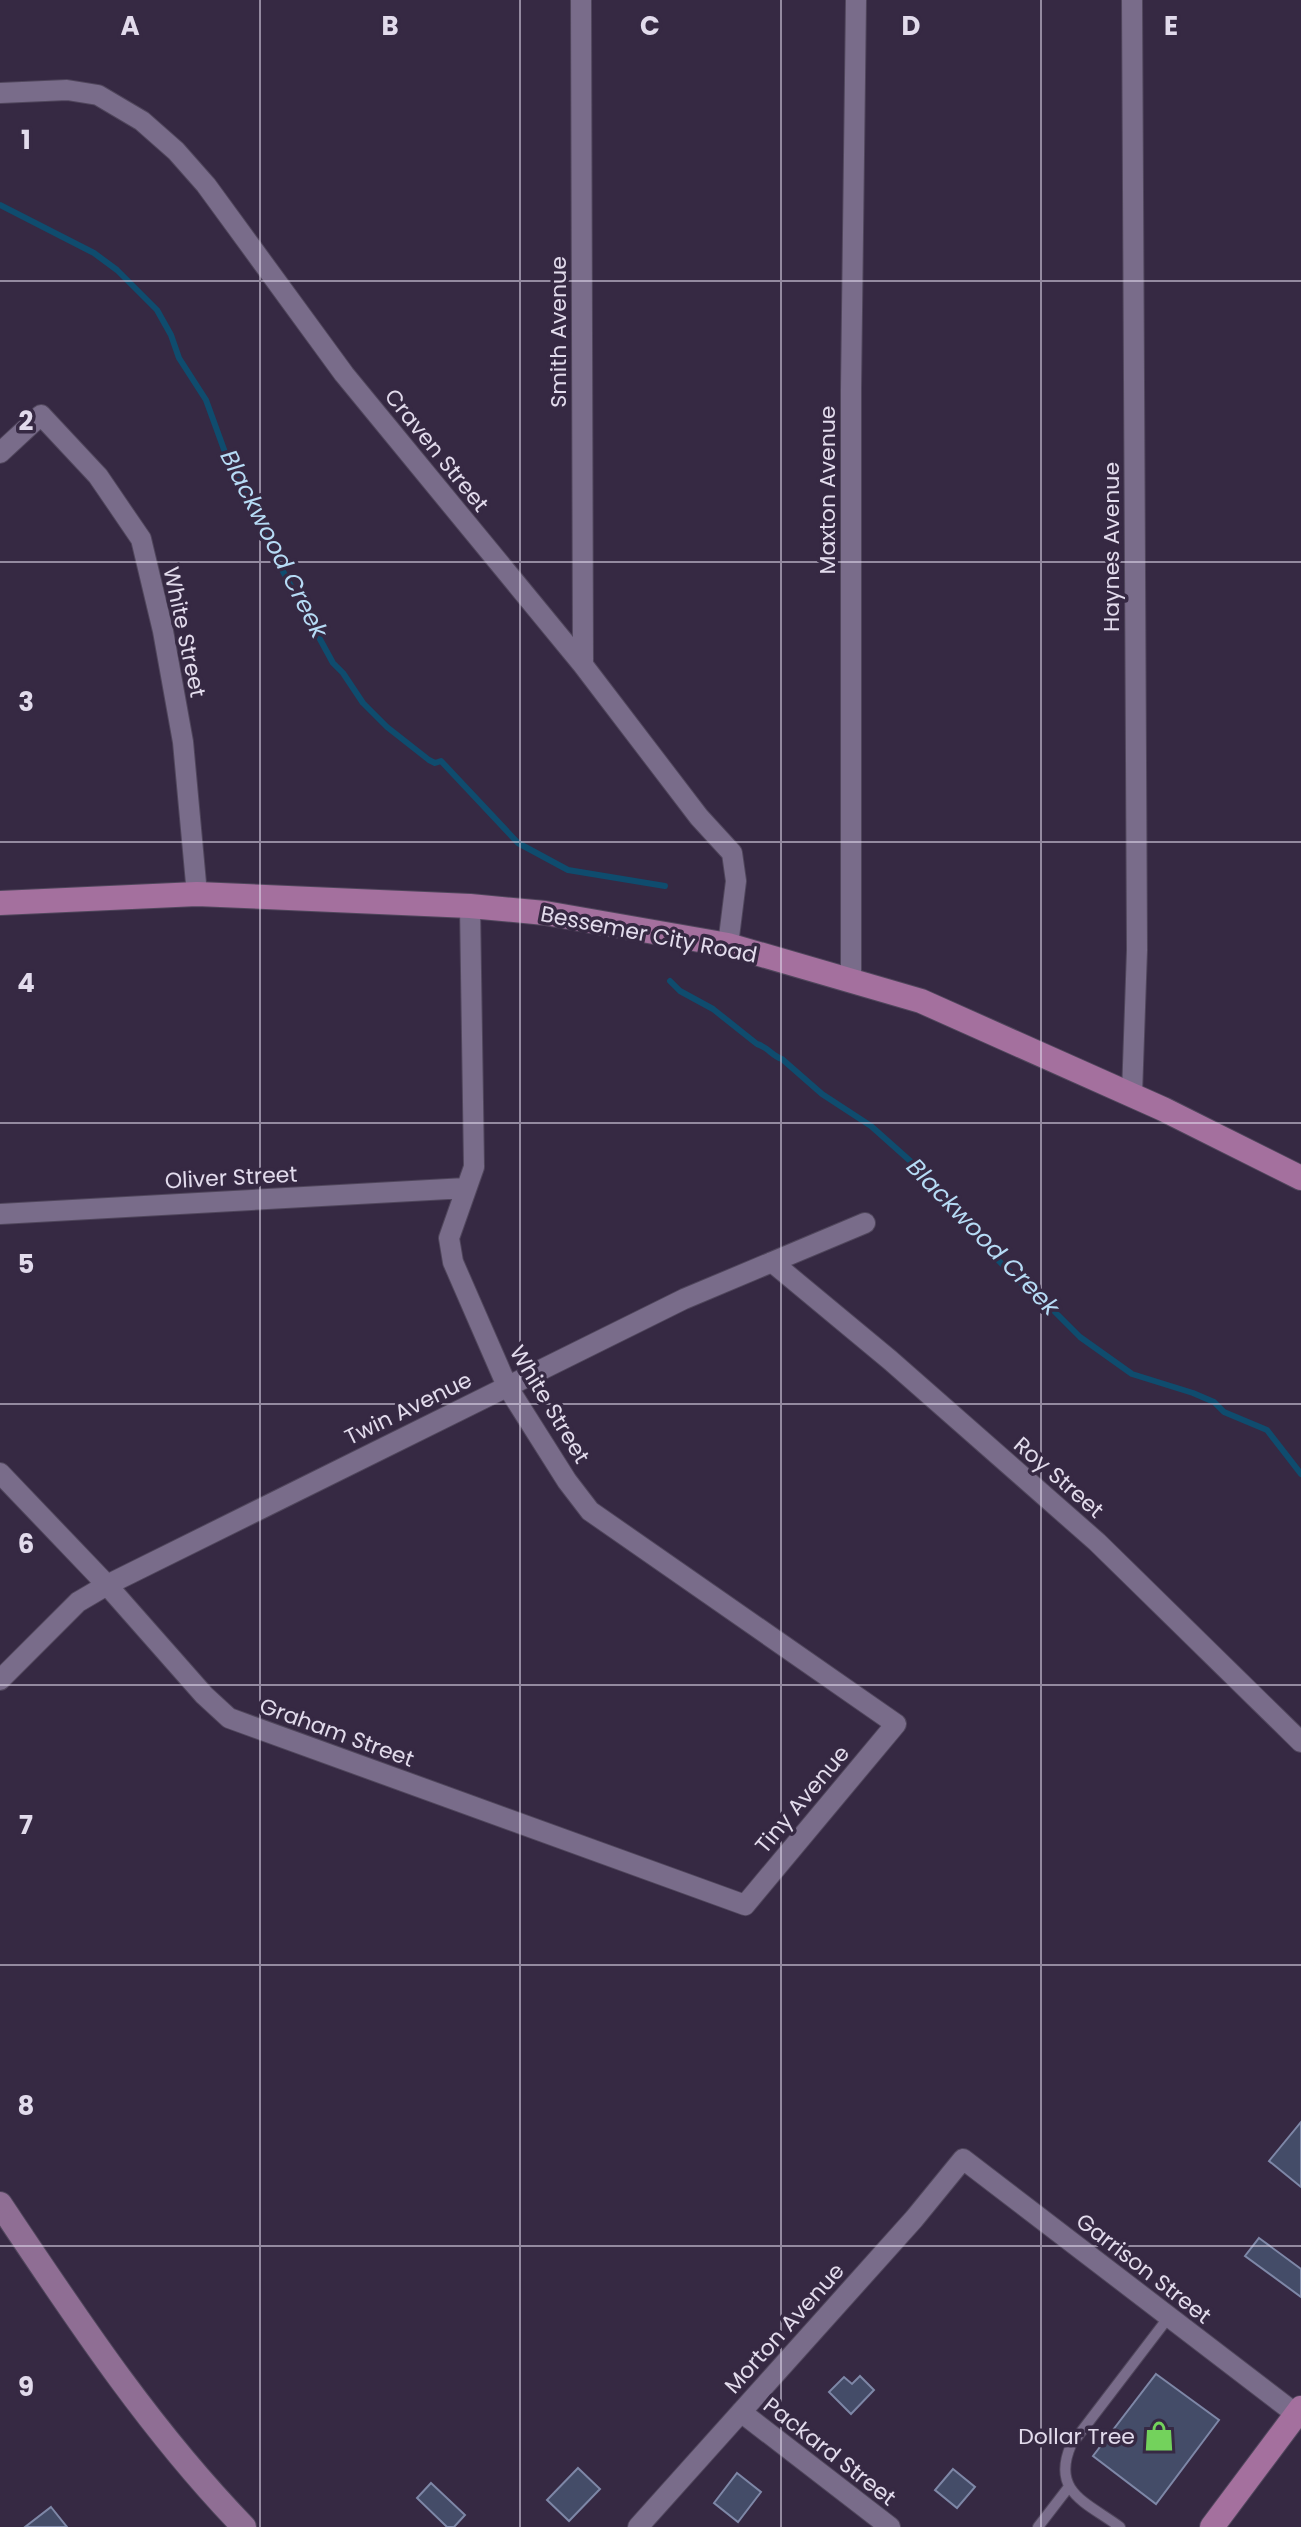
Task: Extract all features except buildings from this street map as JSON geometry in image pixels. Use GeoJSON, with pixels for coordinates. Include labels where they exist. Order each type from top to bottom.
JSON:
{"type":"FeatureCollection","features":[{"type":"Feature","properties":{"kind":"main road","name":"Bessemer City Road"},"geometry":{"type":"LineString","coordinates":[[0,903],[197,894],[470,906],[545,913],[728,945],[921,1001],[1132,1094],[1301,1178]]}},
{"type":"Feature","properties":{"kind":"main road"},"geometry":{"type":"LineString","coordinates":[[1,2207],[151,2421],[244,2527]]}},
{"type":"Feature","properties":{"kind":"main road"},"geometry":{"type":"LineString","coordinates":[[1212,2527],[1298,2411]]}},
{"type":"Feature","properties":{"kind":"street","name":"Smith Avenue"},"geometry":{"type":"LineString","coordinates":[[581,0],[583,665]]}},
{"type":"Feature","properties":{"kind":"street","name":"Maxton Avenue"},"geometry":{"type":"LineString","coordinates":[[851,980],[851,389],[856,0]]}},
{"type":"Feature","properties":{"kind":"street","name":"Haynes Avenue"},"geometry":{"type":"LineString","coordinates":[[1132,0],[1137,950],[1132,1094]]}},
{"type":"Feature","properties":{"kind":"street","name":"Craven Street"},"geometry":{"type":"LineString","coordinates":[[0,93],[67,90],[98,95],[142,121],[176,151],[206,185],[344,374],[583,665],[699,817],[732,853],[736,881],[728,945]]}},
{"type":"Feature","properties":{"kind":"street","name":"White Street"},"geometry":{"type":"LineString","coordinates":[[0,453],[41,415],[98,476],[141,539],[163,631],[183,742],[197,894]]}},
{"type":"Feature","properties":{"kind":"street","name":"White Street"},"geometry":{"type":"LineString","coordinates":[[470,906],[474,1167],[449,1238],[453,1262],[507,1386],[567,1481],[590,1511],[896,1724]]}},
{"type":"Feature","properties":{"kind":"street","name":"Oliver Street"},"geometry":{"type":"LineString","coordinates":[[0,1214],[466,1188]]}},
{"type":"Feature","properties":{"kind":"street","name":"Twin Avenue"},"geometry":{"type":"LineString","coordinates":[[0,1680],[78,1602],[107,1585],[684,1299],[865,1223]]}},
{"type":"Feature","properties":{"kind":"street","name":"Roy Street"},"geometry":{"type":"LineString","coordinates":[[772,1262],[890,1360],[1097,1542],[1301,1742]]}},
{"type":"Feature","properties":{"kind":"street","name":"Graham Street"},"geometry":{"type":"LineString","coordinates":[[0,1473],[107,1585],[204,1695],[229,1718],[745,1905]]}},
{"type":"Feature","properties":{"kind":"street","name":"Tiny Avenue"},"geometry":{"type":"LineString","coordinates":[[745,1905],[896,1724]]}},
{"type":"Feature","properties":{"kind":"street","name":"Garrison Street"},"geometry":{"type":"LineString","coordinates":[[963,2159],[1168,2318],[1298,2411]]}},
{"type":"Feature","properties":{"kind":"street","name":"Morton Avenue"},"geometry":{"type":"LineString","coordinates":[[638,2527],[914,2219],[963,2159]]}},
{"type":"Feature","properties":{"kind":"street","name":"Packard Street"},"geometry":{"type":"LineString","coordinates":[[741,2412],[890,2527]]}},
{"type":"Feature","properties":{"kind":"lane"},"geometry":{"type":"LineString","coordinates":[[1116,2526],[1068,2488],[1064,2475],[1065,2460],[1071,2445],[1168,2318]]}},
{"type":"Feature","properties":{"kind":"lane"},"geometry":{"type":"LineString","coordinates":[[1038,2527],[1068,2488]]}},
{"type":"Feature","properties":{"kind":"waterway","name":"Blackwood Creek"},"geometry":{"type":"LineString","coordinates":[[0,205],[94,253],[117,270],[157,310],[179,358],[206,400],[226,455],[273,553],[333,663],[363,703],[387,727],[429,760],[435,763],[441,761],[518,843],[568,870],[665,886]]}},
{"type":"Feature","properties":{"kind":"waterway","name":"Blackwood Creek"},"geometry":{"type":"LineString","coordinates":[[670,981],[680,991],[713,1009],[757,1044],[782,1059],[822,1094],[871,1126],[945,1192],[977,1239],[1080,1337],[1132,1374],[1193,1393],[1214,1402],[1224,1412],[1267,1430],[1301,1474]]}},
{"type":"Feature","properties":{"kind":"place","name":"Dollar Tree"},"geometry":{"type":"Point","coordinates":[1159,2436]}}]}
